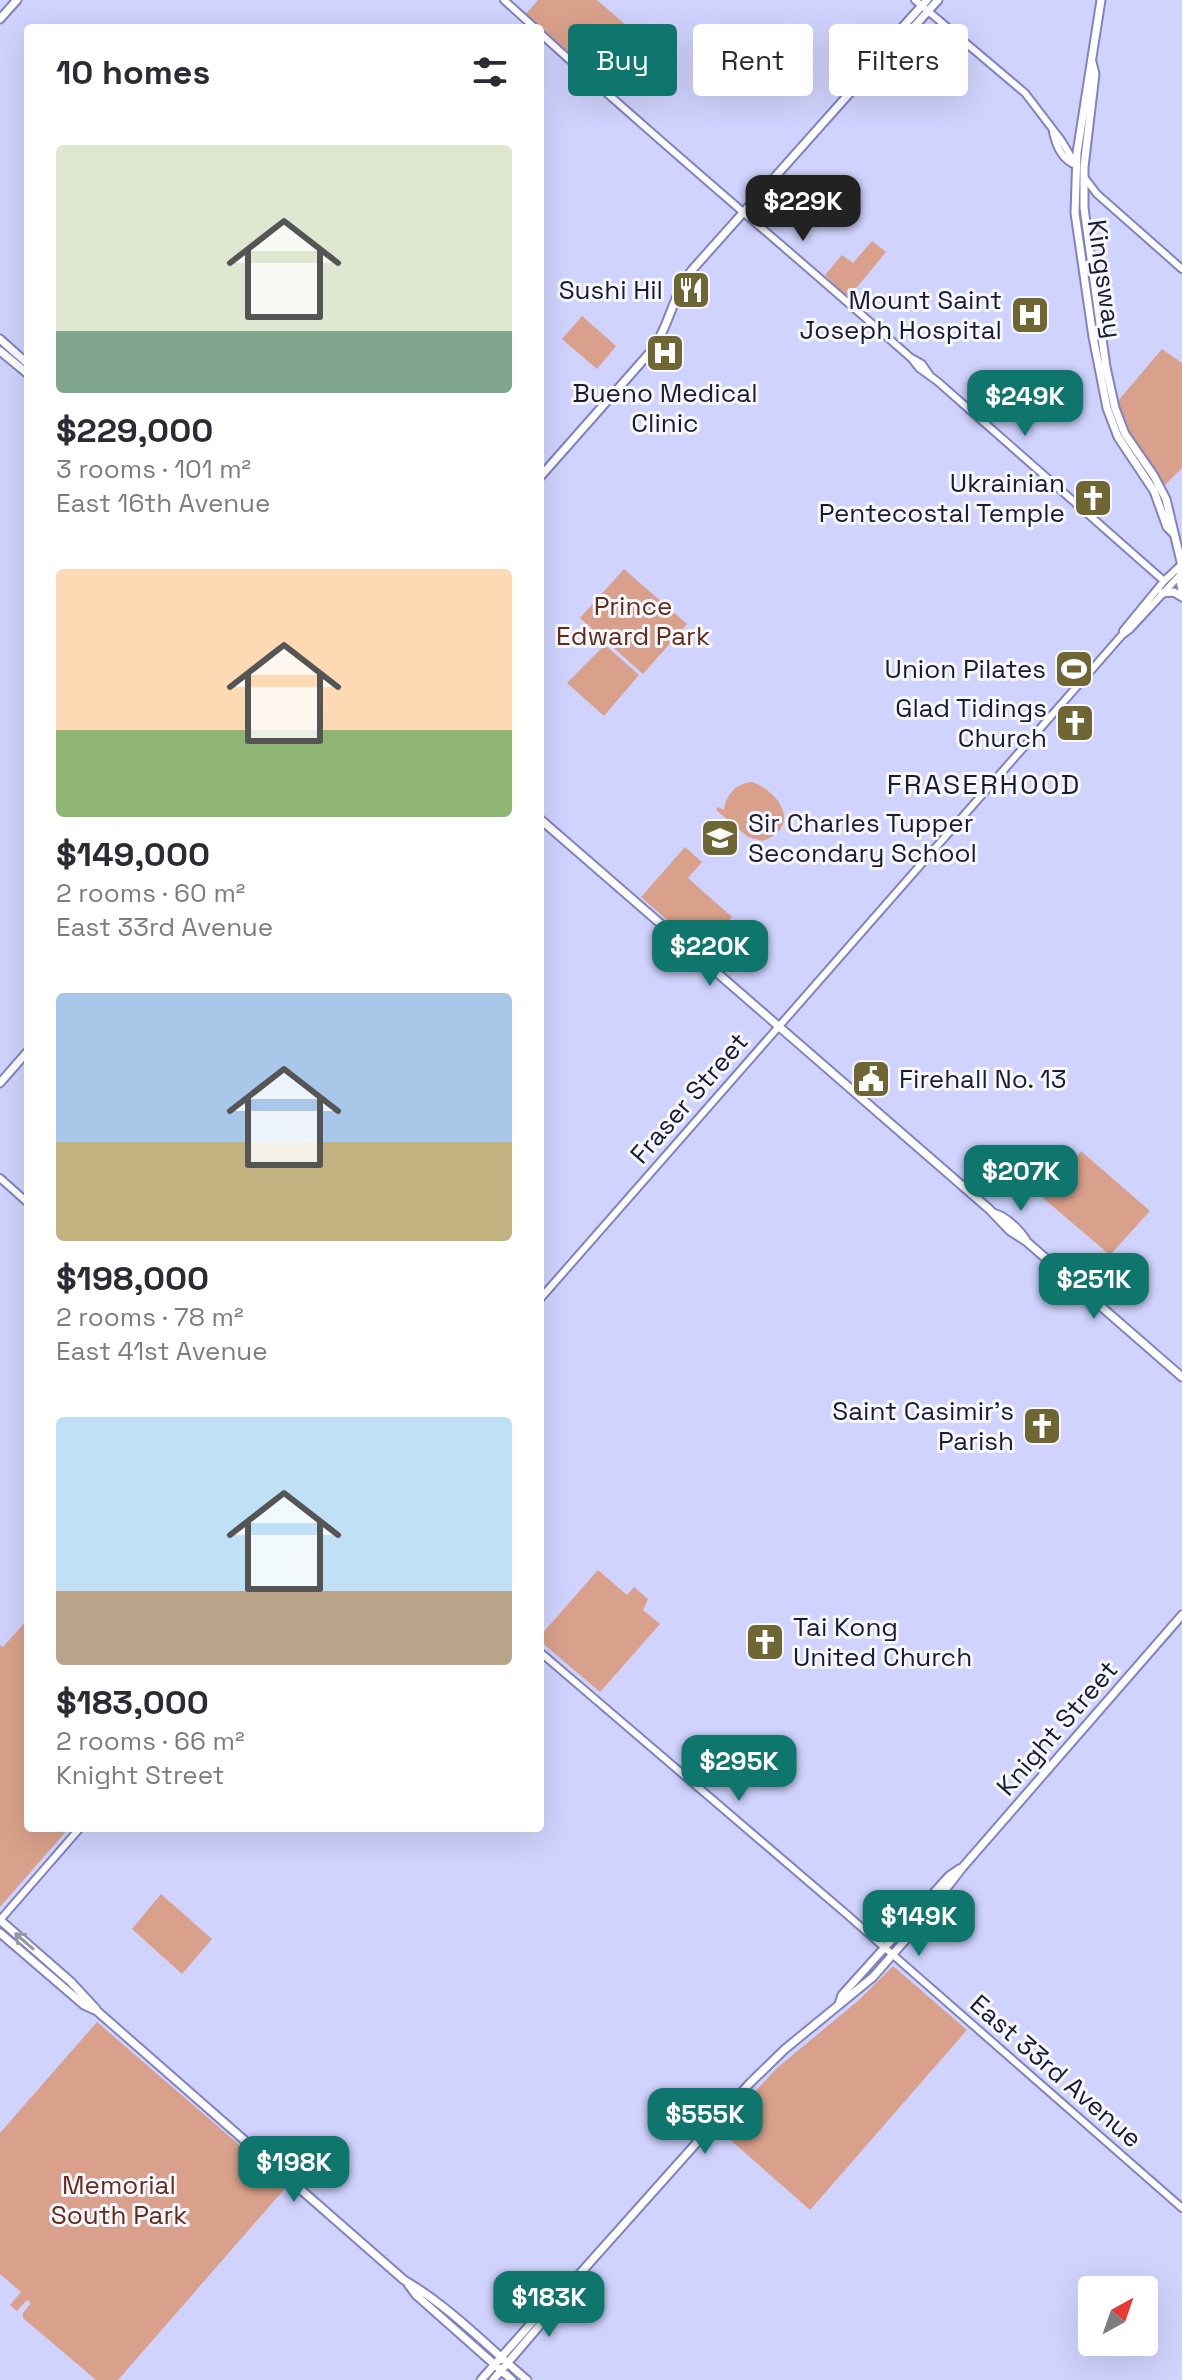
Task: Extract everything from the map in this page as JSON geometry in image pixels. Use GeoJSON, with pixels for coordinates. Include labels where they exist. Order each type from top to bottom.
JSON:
{"type":"FeatureCollection","features":[{"type":"Feature","properties":{"kind":"main road"},"geometry":{"type":"LineString","coordinates":[[0,19],[17,0]]}},
{"type":"Feature","properties":{"kind":"main road"},"geometry":{"type":"LineString","coordinates":[[544,472],[653,349],[664,331],[682,285],[880,59],[887,57],[923,4],[938,0]]}},
{"type":"Feature","properties":{"kind":"main road","name":"Kingsway"},"geometry":{"type":"LineString","coordinates":[[1101,0],[1092,62],[1087,73],[1076,165],[1075,213],[1107,408],[1118,437],[1154,491],[1167,527],[1173,533]]}},
{"type":"Feature","properties":{"kind":"main road","name":"Kingsway"},"geometry":{"type":"LineString","coordinates":[[1092,62],[1095,74],[1083,176],[1085,218],[1114,406],[1125,434],[1166,499],[1174,526],[1182,590]]}},
{"type":"Feature","properties":{"kind":"main road"},"geometry":{"type":"LineString","coordinates":[[0,339],[24,360]]}},
{"type":"Feature","properties":{"kind":"main road"},"geometry":{"type":"LineString","coordinates":[[0,351],[24,371]]}},
{"type":"Feature","properties":{"kind":"main road"},"geometry":{"type":"LineString","coordinates":[[1162,593],[1174,592],[1182,597]]}},
{"type":"Feature","properties":{"kind":"main road"},"geometry":{"type":"LineString","coordinates":[[544,822],[993,1213],[999,1214],[1018,1230],[1027,1242],[1182,1377]]}},
{"type":"Feature","properties":{"kind":"main road"},"geometry":{"type":"LineString","coordinates":[[0,1083],[24,1056]]}},
{"type":"Feature","properties":{"kind":"main road","name":"Knight Street"},"geometry":{"type":"LineString","coordinates":[[493,2380],[501,2358],[750,2083],[839,2004],[865,1985],[893,1955],[962,1868],[1182,1615]]}},
{"type":"Feature","properties":{"kind":"main road","name":"Knight Street"},"geometry":{"type":"LineString","coordinates":[[839,2004],[842,1995],[949,1876],[962,1868]]}},
{"type":"Feature","properties":{"kind":"main road"},"geometry":{"type":"LineString","coordinates":[[0,1920],[71,1982],[97,2011],[404,2280],[416,2295],[512,2380]]}},
{"type":"Feature","properties":{"kind":"main road"},"geometry":{"type":"LineString","coordinates":[[0,1933],[84,2005],[97,2011]]}},
{"type":"Feature","properties":{"kind":"main road"},"geometry":{"type":"LineString","coordinates":[[404,2280],[421,2290],[527,2380]]}},
{"type":"Feature","properties":{"kind":"main road","name":"Knight Street"},"geometry":{"type":"LineString","coordinates":[[481,2380],[508,2364],[557,2305],[560,2296]]}},
{"type":"Feature","properties":{"kind":"street"},"geometry":{"type":"LineString","coordinates":[[504,0],[531,24]]}},
{"type":"Feature","properties":{"kind":"street"},"geometry":{"type":"LineString","coordinates":[[923,4],[1025,93],[1053,132],[1055,144],[1068,162],[1076,165],[1110,206],[1182,269]]}},
{"type":"Feature","properties":{"kind":"street"},"geometry":{"type":"LineString","coordinates":[[544,37],[1164,581]]}},
{"type":"Feature","properties":{"kind":"street","name":"Fraser Street"},"geometry":{"type":"LineString","coordinates":[[1122,635],[1164,581],[1181,569]]}},
{"type":"Feature","properties":{"kind":"street","name":"Fraser Street"},"geometry":{"type":"LineString","coordinates":[[544,1294],[1181,569]]}},
{"type":"Feature","properties":{"kind":"street"},"geometry":{"type":"LineString","coordinates":[[0,1178],[24,1199]]}},
{"type":"Feature","properties":{"kind":"street","name":"East 33rd Avenue"},"geometry":{"type":"LineString","coordinates":[[544,1655],[886,1948],[1182,2208]]}},
{"type":"Feature","properties":{"kind":"street"},"geometry":{"type":"LineString","coordinates":[[0,1920],[77,1832]]}},
{"type":"Feature","properties":{"kind":"green space"},"geometry":{"type":"Polygon","coordinates":[[[538,0],[597,0],[625,24],[568,24],[568,54],[544,32],[544,24],[535,24],[525,15],[538,0]]]}},
{"type":"Feature","properties":{"kind":"green space"},"geometry":{"type":"Polygon","coordinates":[[[872,241],[886,252],[848,298],[825,275],[842,255],[853,263],[872,241]]]}},
{"type":"Feature","properties":{"kind":"green space"},"geometry":{"type":"Polygon","coordinates":[[[582,316],[616,346],[597,369],[562,339],[582,316]]]}},
{"type":"Feature","properties":{"kind":"green space"},"geometry":{"type":"Polygon","coordinates":[[[1162,349],[1182,363],[1182,468],[1165,485],[1131,436],[1117,402],[1162,349]]]}},
{"type":"Feature","properties":{"kind":"green space","name":"Prince Edward Park"},"geometry":{"type":"Polygon","coordinates":[[[624,569],[687,624],[643,674],[580,618],[624,569]]]}},
{"type":"Feature","properties":{"kind":"green space"},"geometry":{"type":"Polygon","coordinates":[[[605,645],[639,675],[604,716],[567,683],[605,645]]]}},
{"type":"Feature","properties":{"kind":"green space"},"geometry":{"type":"Polygon","coordinates":[[[752,782],[771,794],[783,810],[781,828],[762,841],[748,837],[716,810],[718,807],[724,810],[727,799],[737,787],[752,782]]]}},
{"type":"Feature","properties":{"kind":"green space"},"geometry":{"type":"Polygon","coordinates":[[[685,847],[702,862],[688,878],[732,917],[702,951],[641,897],[685,847]]]}},
{"type":"Feature","properties":{"kind":"green space"},"geometry":{"type":"Polygon","coordinates":[[[1081,1151],[1150,1211],[1110,1255],[1043,1198],[1081,1151]]]}},
{"type":"Feature","properties":{"kind":"green space"},"geometry":{"type":"Polygon","coordinates":[[[598,1570],[627,1595],[634,1587],[648,1599],[643,1610],[660,1624],[600,1692],[544,1644],[544,1631],[598,1570]]]}},
{"type":"Feature","properties":{"kind":"green space"},"geometry":{"type":"Polygon","coordinates":[[[24,1623],[24,1832],[66,1832],[0,1907],[0,1645],[3,1647],[24,1623]]]}},
{"type":"Feature","properties":{"kind":"green space"},"geometry":{"type":"Polygon","coordinates":[[[161,1894],[212,1939],[182,1974],[132,1929],[161,1894]]]}},
{"type":"Feature","properties":{"kind":"green space"},"geometry":{"type":"Polygon","coordinates":[[[893,1966],[967,2030],[810,2210],[719,2130],[777,2068],[859,2000],[893,1966]]]}},
{"type":"Feature","properties":{"kind":"green space","name":"Memorial South Park"},"geometry":{"type":"Polygon","coordinates":[[[97,2022],[287,2186],[118,2380],[96,2380],[23,2318],[31,2303],[27,2300],[17,2311],[10,2305],[21,2292],[0,2274],[0,2133],[97,2022]]]}},
{"type":"Feature","properties":{"kind":"place","name":"Sushi Hil"},"geometry":{"type":"Point","coordinates":[691,290]}},
{"type":"Feature","properties":{"kind":"place","name":"Mount Saint Joseph Hospital"},"geometry":{"type":"Point","coordinates":[1030,315]}},
{"type":"Feature","properties":{"kind":"place","name":"Bueno Medical Clinic"},"geometry":{"type":"Point","coordinates":[665,353]}},
{"type":"Feature","properties":{"kind":"place","name":"Ukrainian Pentecostal Temple"},"geometry":{"type":"Point","coordinates":[1093,498]}},
{"type":"Feature","properties":{"kind":"place","name":"Union Pilates"},"geometry":{"type":"Point","coordinates":[1074,669]}},
{"type":"Feature","properties":{"kind":"place","name":"Glad Tidings Church"},"geometry":{"type":"Point","coordinates":[1075,723]}},
{"type":"Feature","properties":{"kind":"place","name":"Sir Charles Tupper Secondary School"},"geometry":{"type":"Point","coordinates":[720,838]}},
{"type":"Feature","properties":{"kind":"place","name":"Firehall No. 13"},"geometry":{"type":"Point","coordinates":[871,1079]}},
{"type":"Feature","properties":{"kind":"place","name":"Saint Casimir's Parish"},"geometry":{"type":"Point","coordinates":[1042,1426]}},
{"type":"Feature","properties":{"kind":"place","name":"Tai Kong United Church"},"geometry":{"type":"Point","coordinates":[765,1642]}},
{"type":"Feature","properties":{"kind":"district","name":"FRASERHOOD"},"geometry":{"type":"Point","coordinates":[984,784]}}]}
